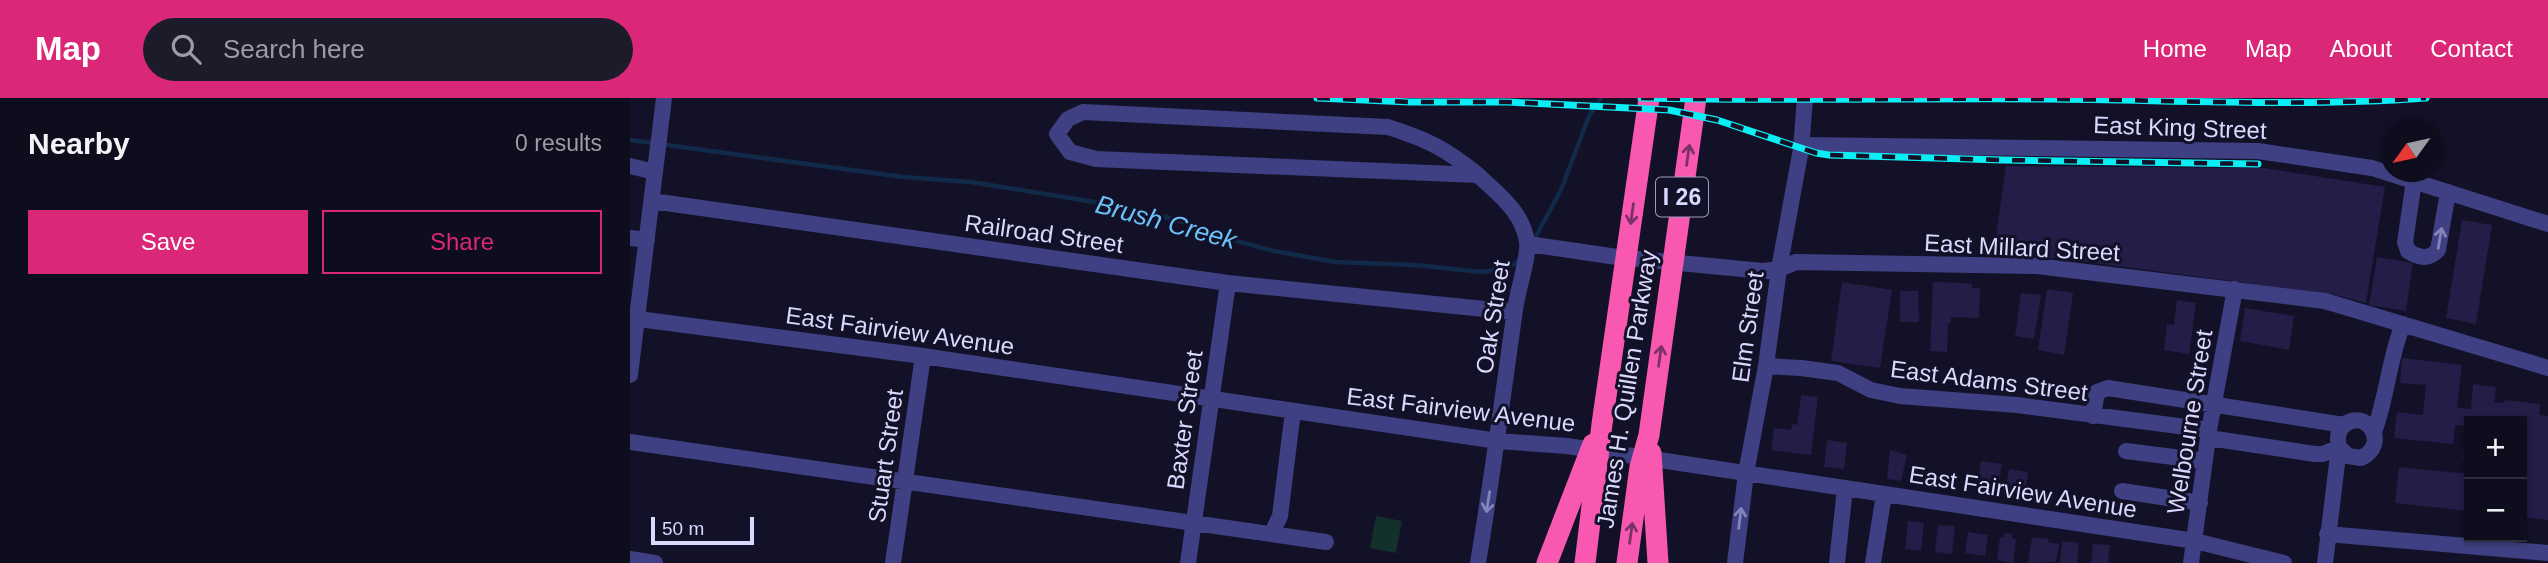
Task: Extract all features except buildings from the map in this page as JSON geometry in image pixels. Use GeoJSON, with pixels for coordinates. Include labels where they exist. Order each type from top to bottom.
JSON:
{"type":"FeatureCollection","features":[{"type":"Feature","properties":{"kind":"highway","name":"James H. Quillen Parkway"},"geometry":{"type":"LineString","coordinates":[[1585,563],[1603,415],[1649,98]]}},
{"type":"Feature","properties":{"kind":"highway","name":"James H. Quillen Parkway"},"geometry":{"type":"LineString","coordinates":[[1627,563],[1644,504],[1650,425],[1696,98]]}},
{"type":"Feature","properties":{"kind":"highway"},"geometry":{"type":"LineString","coordinates":[[1547,563],[1603,415]]}},
{"type":"Feature","properties":{"kind":"highway"},"geometry":{"type":"LineString","coordinates":[[1644,504],[1658,563]]}},
{"type":"Feature","properties":{"kind":"street","name":"Elm Street"},"geometry":{"type":"LineString","coordinates":[[1735,563],[1746,473],[1801,145],[1805,98]]}},
{"type":"Feature","properties":{"kind":"street"},"geometry":{"type":"LineString","coordinates":[[630,375],[634,319],[647,240],[663,105]]}},
{"type":"Feature","properties":{"kind":"street"},"geometry":{"type":"LineString","coordinates":[[1478,175],[1096,159],[1070,152],[1057,134],[1068,119],[1083,112],[1388,127],[1426,139],[1453,154],[1478,175],[1511,206],[1522,224],[1528,244]]}},
{"type":"Feature","properties":{"kind":"street","name":"East King Street"},"geometry":{"type":"LineString","coordinates":[[1801,145],[2258,150],[2380,170]]}},
{"type":"Feature","properties":{"kind":"street"},"geometry":{"type":"LineString","coordinates":[[630,166],[655,172]]}},
{"type":"Feature","properties":{"kind":"street"},"geometry":{"type":"LineString","coordinates":[[2414,182],[2405,242],[2409,251],[2422,257],[2428,257],[2438,250],[2448,192]]}},
{"type":"Feature","properties":{"kind":"street","name":"East King Street"},"geometry":{"type":"LineString","coordinates":[[2417,182],[2548,224]]}},
{"type":"Feature","properties":{"kind":"street","name":"Railroad Street"},"geometry":{"type":"LineString","coordinates":[[652,201],[1228,283],[1514,312]]}},
{"type":"Feature","properties":{"kind":"street"},"geometry":{"type":"LineString","coordinates":[[630,238],[647,240]]}},
{"type":"Feature","properties":{"kind":"street","name":"East Millard Street"},"geometry":{"type":"LineString","coordinates":[[1528,244],[1763,271],[1779,269],[1796,261],[2037,266],[2235,289],[2325,301],[2548,368]]}},
{"type":"Feature","properties":{"kind":"street","name":"Oak Street"},"geometry":{"type":"LineString","coordinates":[[1478,563],[1498,442],[1514,312],[1528,244]]}},
{"type":"Feature","properties":{"kind":"street","name":"Baxter Street"},"geometry":{"type":"LineString","coordinates":[[1188,563],[1228,283]]}},
{"type":"Feature","properties":{"kind":"street","name":"Welbourne Street"},"geometry":{"type":"LineString","coordinates":[[2192,563],[2209,434],[2235,289]]}},
{"type":"Feature","properties":{"kind":"street","name":"East Fairview Avenue"},"geometry":{"type":"LineString","coordinates":[[634,319],[923,356],[1498,442],[1567,446],[2195,541],[2284,563]]}},
{"type":"Feature","properties":{"kind":"street"},"geometry":{"type":"LineString","coordinates":[[2339,447],[2348,456],[2361,458],[2371,451],[2396,342],[2403,324]]}},
{"type":"Feature","properties":{"kind":"street","name":"Stuart Street"},"geometry":{"type":"LineString","coordinates":[[893,563],[923,356]]}},
{"type":"Feature","properties":{"kind":"street","name":"East Adams Street"},"geometry":{"type":"LineString","coordinates":[[1766,366],[1838,373],[1871,390],[1900,396],[2017,405],[2209,434],[2315,454],[2323,454],[2339,447]]}},
{"type":"Feature","properties":{"kind":"street"},"geometry":{"type":"LineString","coordinates":[[2093,416],[2097,392],[2108,388],[2344,425],[2360,421],[2370,426],[2374,432]]}},
{"type":"Feature","properties":{"kind":"street"},"geometry":{"type":"LineString","coordinates":[[1272,533],[1280,516],[1293,411]]}},
{"type":"Feature","properties":{"kind":"street"},"geometry":{"type":"LineString","coordinates":[[2325,563],[2339,447],[2338,434],[2344,425]]}},
{"type":"Feature","properties":{"kind":"street"},"geometry":{"type":"LineString","coordinates":[[630,442],[1326,542]]}},
{"type":"Feature","properties":{"kind":"street"},"geometry":{"type":"LineString","coordinates":[[2126,452],[2205,461]]}},
{"type":"Feature","properties":{"kind":"street"},"geometry":{"type":"LineString","coordinates":[[1837,563],[1845,488]]}},
{"type":"Feature","properties":{"kind":"street"},"geometry":{"type":"LineString","coordinates":[[2122,491],[2200,503]]}},
{"type":"Feature","properties":{"kind":"street"},"geometry":{"type":"LineString","coordinates":[[1873,563],[1884,494]]}},
{"type":"Feature","properties":{"kind":"street"},"geometry":{"type":"LineString","coordinates":[[2327,534],[2548,553]]}},
{"type":"Feature","properties":{"kind":"street"},"geometry":{"type":"LineString","coordinates":[[630,559],[654,563]]}},
{"type":"Feature","properties":{"kind":"green space"},"geometry":{"type":"Polygon","coordinates":[[[1376,516],[1402,521],[1396,553],[1370,548],[1376,516]]]}},
{"type":"Feature","properties":{"kind":"waterway","name":"Brush Creek"},"geometry":{"type":"LineString","coordinates":[[1533,242],[1561,190],[1589,116],[1601,98]]}},
{"type":"Feature","properties":{"kind":"waterway","name":"Brush Creek"},"geometry":{"type":"LineString","coordinates":[[630,140],[903,177],[971,182],[1131,208],[1274,251],[1336,262],[1415,265],[1482,272],[1515,264],[1521,257]]}},
{"type":"Feature","properties":{"kind":"railway"},"geometry":{"type":"LineString","coordinates":[[1317,98],[1508,102],[1669,110],[1717,120],[1829,155],[2258,164]]}},
{"type":"Feature","properties":{"kind":"railway"},"geometry":{"type":"LineString","coordinates":[[1641,98],[2049,99],[2285,103],[2426,98]]}}]}
